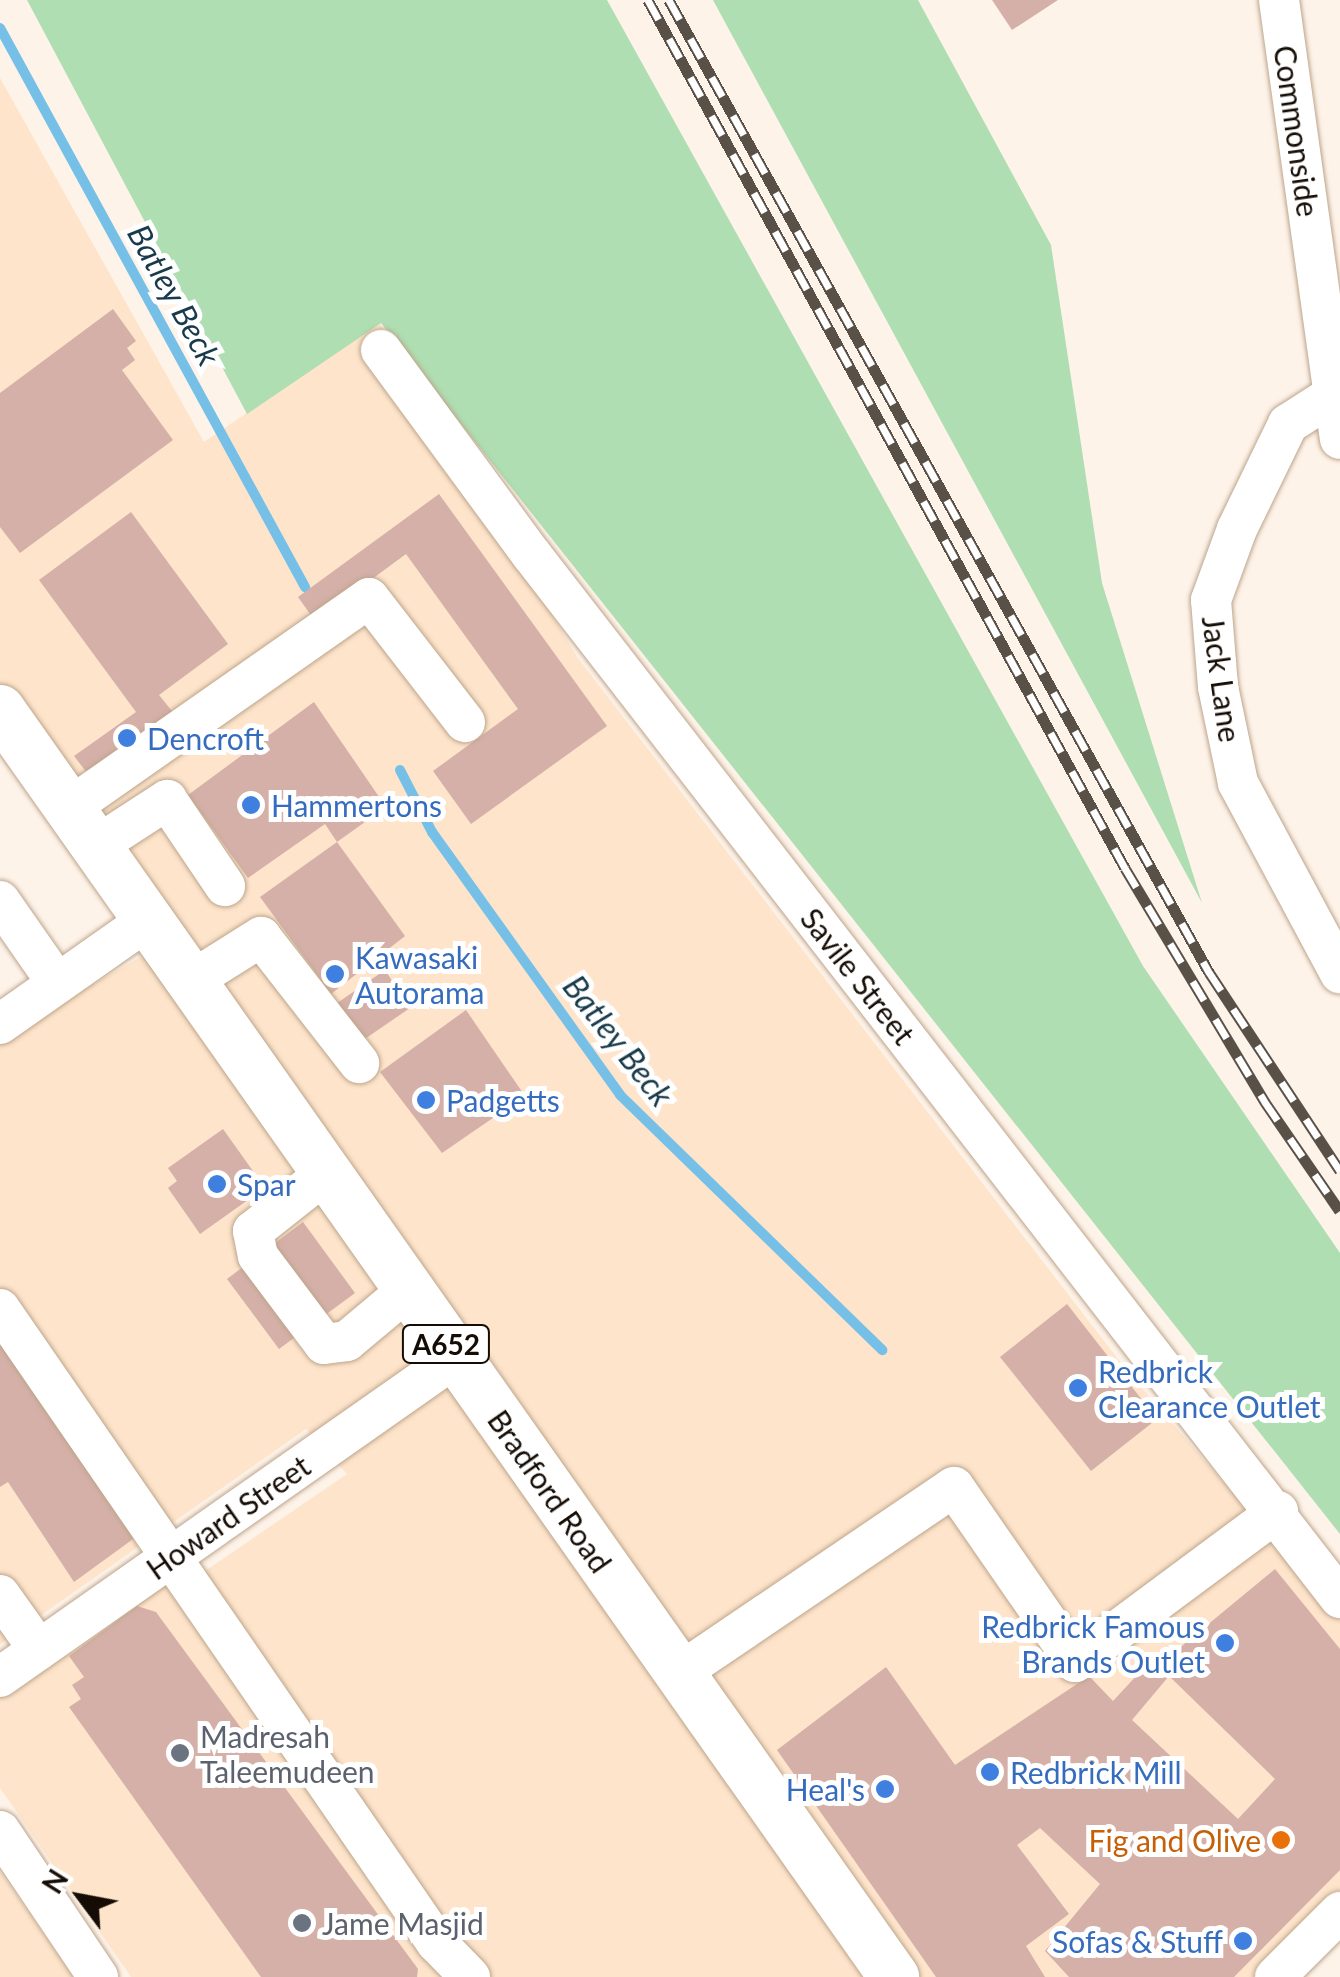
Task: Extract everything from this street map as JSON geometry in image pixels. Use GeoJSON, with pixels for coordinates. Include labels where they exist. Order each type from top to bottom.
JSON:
{"type":"FeatureCollection","features":[{"type":"Feature","properties":{"kind":"main road","name":"Bradford Road"},"geometry":{"type":"LineString","coordinates":[[0,710],[894,1977]]}},
{"type":"Feature","properties":{"kind":"street","name":"Commonside"},"geometry":{"type":"LineString","coordinates":[[1279,0],[1326,323],[1330,397],[1340,439]]}},
{"type":"Feature","properties":{"kind":"street","name":"Savile Street"},"geometry":{"type":"LineString","coordinates":[[382,350],[543,569],[1278,1511],[1340,1598]]}},
{"type":"Feature","properties":{"kind":"street","name":"Jack Lane"},"geometry":{"type":"LineString","coordinates":[[1330,397],[1288,424],[1236,529],[1211,600],[1218,687],[1238,783],[1337,963]]}},
{"type":"Feature","properties":{"kind":"street"},"geometry":{"type":"LineString","coordinates":[[83,827],[369,598],[465,722]]}},
{"type":"Feature","properties":{"kind":"street"},"geometry":{"type":"LineString","coordinates":[[83,827],[167,800],[225,886]]}},
{"type":"Feature","properties":{"kind":"street"},"geometry":{"type":"LineString","coordinates":[[0,902],[57,983]]}},
{"type":"Feature","properties":{"kind":"street"},"geometry":{"type":"LineString","coordinates":[[0,1024],[148,920]]}},
{"type":"Feature","properties":{"kind":"street"},"geometry":{"type":"LineString","coordinates":[[192,981],[261,937],[359,1063]]}},
{"type":"Feature","properties":{"kind":"street"},"geometry":{"type":"LineString","coordinates":[[325,1174],[254,1231],[251,1242],[309,1327],[324,1344],[347,1341],[408,1290]]}},
{"type":"Feature","properties":{"kind":"street"},"geometry":{"type":"LineString","coordinates":[[0,1309],[167,1559],[436,1942],[470,1977]]}},
{"type":"Feature","properties":{"kind":"street","name":"Howard Street"},"geometry":{"type":"LineString","coordinates":[[0,1677],[456,1357]]}},
{"type":"Feature","properties":{"kind":"street"},"geometry":{"type":"LineString","coordinates":[[678,1673],[954,1487],[1075,1662],[1278,1511]]}},
{"type":"Feature","properties":{"kind":"street"},"geometry":{"type":"LineString","coordinates":[[0,1596],[39,1650]]}},
{"type":"Feature","properties":{"kind":"street"},"geometry":{"type":"LineString","coordinates":[[0,1831],[98,1977]]}},
{"type":"Feature","properties":{"kind":"street"},"geometry":{"type":"LineString","coordinates":[[1275,1977],[1340,1912]]}},
{"type":"Feature","properties":{"kind":"shaded area"},"geometry":{"type":"Polygon","coordinates":[[[0,78],[204,442],[380,323],[577,657],[1128,1372],[1340,1617],[1340,1909],[1276,1977],[892,1977],[0,710],[0,78]]]}},
{"type":"Feature","properties":{"kind":"shaded area"},"geometry":{"type":"Polygon","coordinates":[[[146,954],[867,1977],[131,1977],[0,1788],[0,1695],[149,1592],[208,1569],[347,1474],[306,1429],[0,1644],[0,1037],[146,954]]]}},
{"type":"Feature","properties":{"kind":"shaded area"},"geometry":{"type":"Polygon","coordinates":[[[0,1871],[74,1977],[0,1977],[0,1871]]]}},
{"type":"Feature","properties":{"kind":"green space"},"geometry":{"type":"Polygon","coordinates":[[[27,0],[607,0],[1143,966],[1340,1253],[1340,1534],[381,323],[247,414],[27,0]]]}},
{"type":"Feature","properties":{"kind":"green space"},"geometry":{"type":"Polygon","coordinates":[[[713,0],[918,0],[1051,245],[1102,583],[1202,903],[713,0]]]}},
{"type":"Feature","properties":{"kind":"building"},"geometry":{"type":"Polygon","coordinates":[[[992,0],[1058,0],[1012,30],[992,0]]]}},
{"type":"Feature","properties":{"kind":"building"},"geometry":{"type":"Polygon","coordinates":[[[113,309],[136,341],[127,348],[135,360],[122,370],[173,440],[20,553],[0,527],[0,393],[113,309]]]}},
{"type":"Feature","properties":{"kind":"building"},"geometry":{"type":"Polygon","coordinates":[[[439,494],[607,726],[471,824],[433,771],[518,709],[406,554],[315,621],[298,597],[439,494]]]}},
{"type":"Feature","properties":{"kind":"building"},"geometry":{"type":"Polygon","coordinates":[[[131,512],[228,644],[159,695],[180,721],[94,782],[74,756],[136,712],[39,580],[131,512]]]}},
{"type":"Feature","properties":{"kind":"building"},"geometry":{"type":"Polygon","coordinates":[[[314,702],[386,807],[337,842],[325,824],[248,878],[188,795],[314,702]]]}},
{"type":"Feature","properties":{"kind":"building"},"geometry":{"type":"Polygon","coordinates":[[[337,842],[405,936],[331,994],[260,897],[337,842]]]}},
{"type":"Feature","properties":{"kind":"building"},"geometry":{"type":"Polygon","coordinates":[[[385,970],[410,1008],[356,1045],[330,1008],[385,970]]]}},
{"type":"Feature","properties":{"kind":"building"},"geometry":{"type":"Polygon","coordinates":[[[466,1010],[525,1096],[442,1153],[380,1072],[466,1010]]]}},
{"type":"Feature","properties":{"kind":"building","name":"Spar"},"geometry":{"type":"Polygon","coordinates":[[[223,1129],[265,1188],[200,1234],[168,1188],[177,1181],[168,1168],[223,1129]]]}},
{"type":"Feature","properties":{"kind":"building"},"geometry":{"type":"Polygon","coordinates":[[[303,1222],[355,1293],[279,1349],[227,1279],[303,1222]]]}},
{"type":"Feature","properties":{"kind":"building","name":"Redbrick Clearance Outlet"},"geometry":{"type":"Polygon","coordinates":[[[1067,1304],[1157,1419],[1091,1471],[1000,1357],[1067,1304]]]}},
{"type":"Feature","properties":{"kind":"building"},"geometry":{"type":"Polygon","coordinates":[[[0,1334],[140,1534],[74,1582],[8,1482],[0,1487],[0,1334]]]}},
{"type":"Feature","properties":{"kind":"building","name":"Redbrick Mill"},"geometry":{"type":"Polygon","coordinates":[[[1275,1569],[1340,1649],[1340,1870],[1234,1977],[1069,1977],[1045,1951],[1100,1884],[1040,1828],[1017,1845],[1069,1914],[1026,1946],[1045,1977],[936,1977],[777,1750],[886,1667],[955,1765],[1089,1676],[1113,1701],[1152,1659],[1160,1664],[1275,1569]],[[1169,1676],[1132,1720],[1238,1819],[1275,1779],[1169,1676]]]}},
{"type":"Feature","properties":{"kind":"building"},"geometry":{"type":"Polygon","coordinates":[[[137,1606],[156,1612],[418,1969],[417,1977],[261,1977],[69,1707],[81,1699],[72,1685],[84,1677],[69,1656],[137,1606]]]}},
{"type":"Feature","properties":{"kind":"waterway","name":"Batley Beck"},"geometry":{"type":"LineString","coordinates":[[0,28],[305,587]]}},
{"type":"Feature","properties":{"kind":"waterway","name":"Batley Beck"},"geometry":{"type":"LineString","coordinates":[[400,770],[432,832],[620,1095],[882,1350]]}},
{"type":"Feature","properties":{"kind":"railway"},"geometry":{"type":"LineString","coordinates":[[648,0],[1125,868],[1265,1102],[1340,1211]]}},
{"type":"Feature","properties":{"kind":"railway"},"geometry":{"type":"LineString","coordinates":[[669,0],[1209,972],[1340,1171]]}},
{"type":"Feature","properties":{"kind":"place","name":"Dencroft"},"geometry":{"type":"Point","coordinates":[127,738]}},
{"type":"Feature","properties":{"kind":"place","name":"Hammertons"},"geometry":{"type":"Point","coordinates":[251,805]}},
{"type":"Feature","properties":{"kind":"place","name":"Kawasaki Autorama"},"geometry":{"type":"Point","coordinates":[335,974]}},
{"type":"Feature","properties":{"kind":"place","name":"Padgetts"},"geometry":{"type":"Point","coordinates":[426,1100]}},
{"type":"Feature","properties":{"kind":"place","name":"Spar"},"geometry":{"type":"Point","coordinates":[217,1184]}},
{"type":"Feature","properties":{"kind":"place","name":"Redbrick Clearance Outlet"},"geometry":{"type":"Point","coordinates":[1078,1388]}},
{"type":"Feature","properties":{"kind":"place","name":"Redbrick Famous Brands Outlet"},"geometry":{"type":"Point","coordinates":[1225,1643]}},
{"type":"Feature","properties":{"kind":"place","name":"Madresah Taleemudeen"},"geometry":{"type":"Point","coordinates":[180,1753]}},
{"type":"Feature","properties":{"kind":"place","name":"Redbrick Mill"},"geometry":{"type":"Point","coordinates":[990,1772]}},
{"type":"Feature","properties":{"kind":"place","name":"Heal's"},"geometry":{"type":"Point","coordinates":[885,1789]}},
{"type":"Feature","properties":{"kind":"place","name":"Fig and Olive"},"geometry":{"type":"Point","coordinates":[1281,1840]}},
{"type":"Feature","properties":{"kind":"place","name":"Jame Masjid"},"geometry":{"type":"Point","coordinates":[302,1923]}},
{"type":"Feature","properties":{"kind":"place","name":"Sofas & Stuff"},"geometry":{"type":"Point","coordinates":[1243,1941]}}]}
